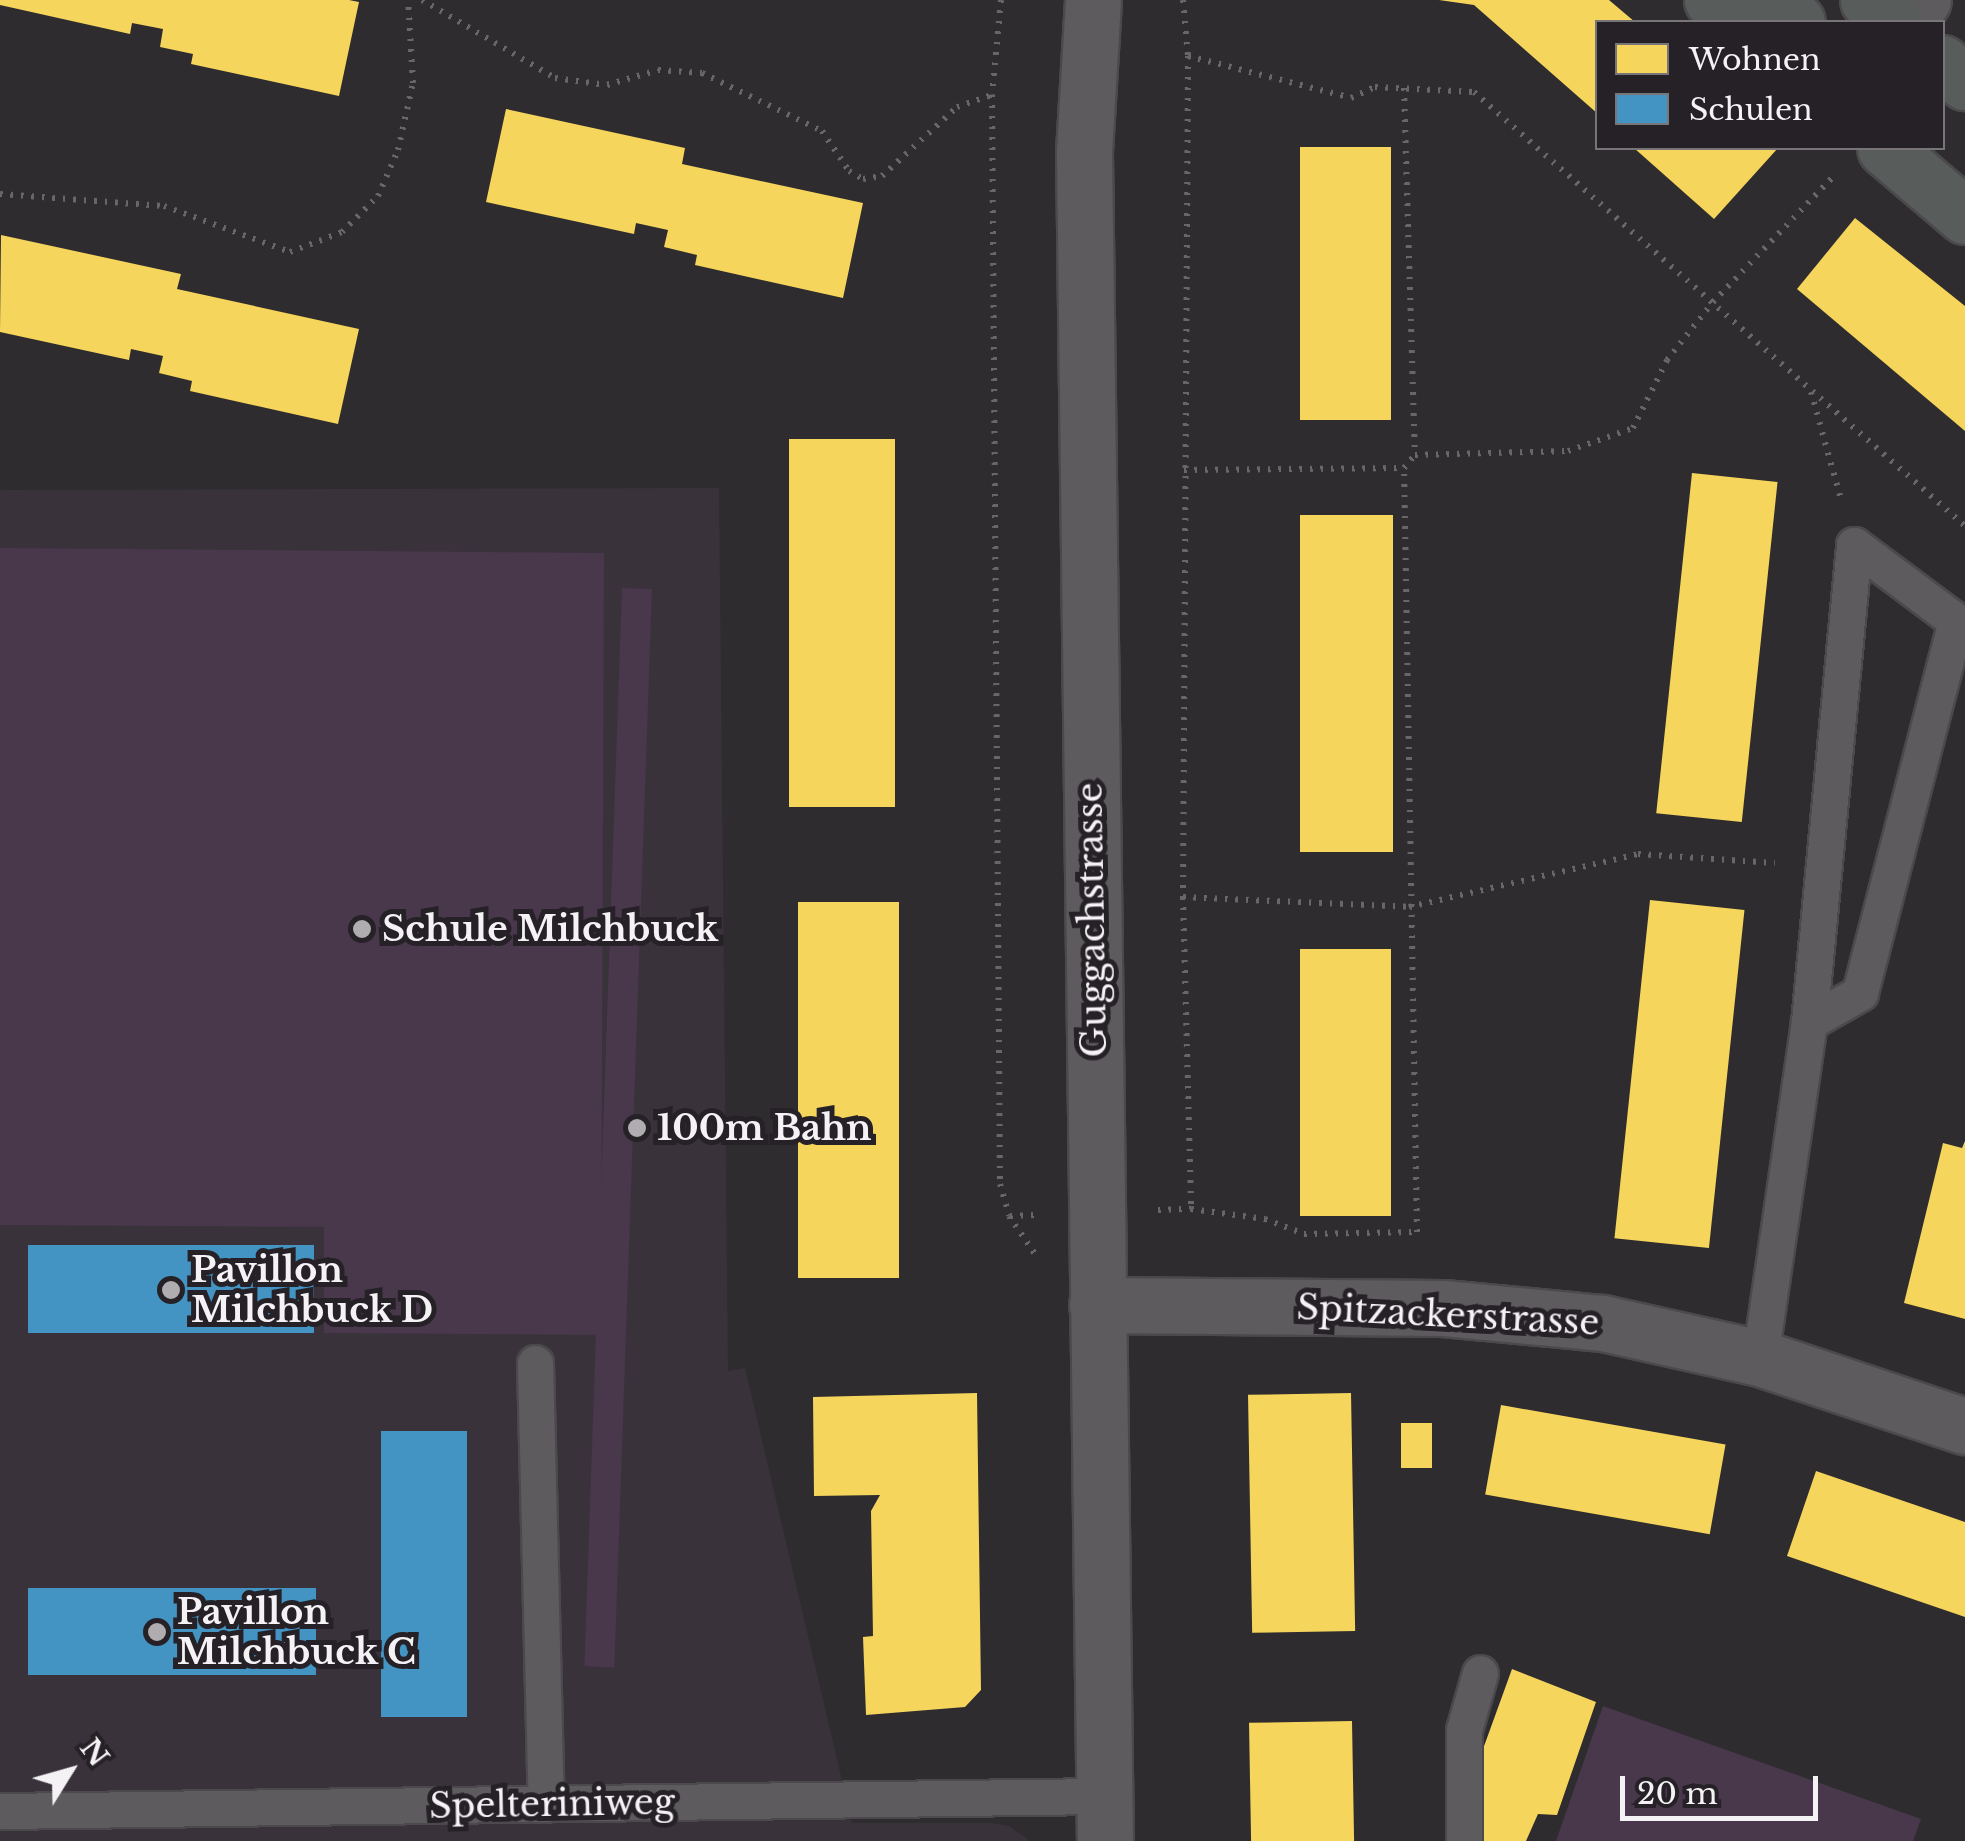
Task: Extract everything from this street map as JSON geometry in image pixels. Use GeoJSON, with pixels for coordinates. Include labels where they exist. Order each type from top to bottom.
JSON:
{"type":"FeatureCollection","features":[{"type":"Feature","properties":{"kind":"main road"},"geometry":{"type":"LineString","coordinates":[[1712,0],[1735,20]]}},
{"type":"Feature","properties":{"kind":"main road"},"geometry":{"type":"LineString","coordinates":[[1772,0],[1795,20]]}},
{"type":"Feature","properties":{"kind":"main road"},"geometry":{"type":"LineString","coordinates":[[1868,0],[1892,20]]}},
{"type":"Feature","properties":{"kind":"main road"},"geometry":{"type":"LineString","coordinates":[[1945,65],[1965,82]]}},
{"type":"Feature","properties":{"kind":"main road"},"geometry":{"type":"LineString","coordinates":[[1943,150],[1965,168]]}},
{"type":"Feature","properties":{"kind":"main road"},"geometry":{"type":"LineString","coordinates":[[1864,157],[1965,216]]}},
{"type":"Feature","properties":{"kind":"street","name":"Guggachstrasse"},"geometry":{"type":"LineString","coordinates":[[1092,0],[1084,150],[1104,1819]]}},
{"type":"Feature","properties":{"kind":"street","name":"Spitzackerstrasse"},"geometry":{"type":"LineString","coordinates":[[1097,1305],[1443,1308],[1603,1322],[1760,1358],[1965,1426]]}},
{"type":"Feature","properties":{"kind":"lane"},"geometry":{"type":"LineString","coordinates":[[1928,150],[1965,194]]}},
{"type":"Feature","properties":{"kind":"lane"},"geometry":{"type":"LineString","coordinates":[[1760,1358],[1810,1022],[1854,545]]}},
{"type":"Feature","properties":{"kind":"lane"},"geometry":{"type":"LineString","coordinates":[[1810,1022],[1860,993],[1956,620],[1854,545]]}},
{"type":"Feature","properties":{"kind":"lane"},"geometry":{"type":"LineString","coordinates":[[535,1363],[546,1804]]}},
{"type":"Feature","properties":{"kind":"lane"},"geometry":{"type":"LineString","coordinates":[[1464,1841],[1464,1730],[1480,1673]]}},
{"type":"Feature","properties":{"kind":"lane","name":"Spelteriniweg"},"geometry":{"type":"LineString","coordinates":[[0,1812],[546,1804],[1104,1819]]}},
{"type":"Feature","properties":{"kind":"path"},"geometry":{"type":"LineString","coordinates":[[0,194],[164,206],[290,252],[342,232],[378,196],[398,150],[413,83],[408,0]]}},
{"type":"Feature","properties":{"kind":"path"},"geometry":{"type":"LineString","coordinates":[[422,0],[556,78],[606,86],[658,70],[702,73],[822,131],[849,171],[864,179],[882,176],[957,107],[992,95]]}},
{"type":"Feature","properties":{"kind":"path"},"geometry":{"type":"LineString","coordinates":[[1001,0],[992,95],[1000,1184],[1009,1216],[1038,1258]]}},
{"type":"Feature","properties":{"kind":"path"},"geometry":{"type":"LineString","coordinates":[[1182,0],[1188,56],[1183,897],[1192,1209]]}},
{"type":"Feature","properties":{"kind":"path"},"geometry":{"type":"LineString","coordinates":[[1188,56],[1352,98],[1375,87],[1474,92],[1965,526]]}},
{"type":"Feature","properties":{"kind":"path"},"geometry":{"type":"LineString","coordinates":[[1156,1210],[1192,1209],[1265,1219],[1304,1234],[1417,1232],[1404,468],[1415,455],[1404,88]]}},
{"type":"Feature","properties":{"kind":"path"},"geometry":{"type":"LineString","coordinates":[[1415,455],[1568,451],[1633,428],[1666,360],[1714,302],[1864,157]]}},
{"type":"Feature","properties":{"kind":"path"},"geometry":{"type":"LineString","coordinates":[[1810,388],[1854,545]]}},
{"type":"Feature","properties":{"kind":"path"},"geometry":{"type":"LineString","coordinates":[[1184,470],[1404,468]]}},
{"type":"Feature","properties":{"kind":"path"},"geometry":{"type":"LineString","coordinates":[[1183,897],[1409,907],[1638,854],[1824,866]]}},
{"type":"Feature","properties":{"kind":"shaded area","name":"Schule Milchbuck"},"geometry":{"type":"Polygon","coordinates":[[[719,488],[728,1371],[745,1368],[852,1823],[991,1823],[1009,1826],[1030,1841],[0,1841],[0,490],[719,488]]]}},
{"type":"Feature","properties":{"kind":"shaded area"},"geometry":{"type":"Polygon","coordinates":[[[0,548],[604,553],[601,1335],[324,1333],[324,1227],[0,1225],[0,548]]]}},
{"type":"Feature","properties":{"kind":"shaded area"},"geometry":{"type":"Polygon","coordinates":[[[622,588],[652,589],[614,1667],[584,1666],[622,588]]]}},
{"type":"Feature","properties":{"kind":"shaded area"},"geometry":{"type":"Polygon","coordinates":[[[1603,1706],[1921,1819],[1913,1841],[1556,1841],[1603,1706]]]}},
{"type":"Feature","properties":{"kind":"building: Wohnen"},"geometry":{"type":"Polygon","coordinates":[[[0,0],[359,2],[339,96],[191,64],[193,54],[160,47],[163,29],[132,23],[130,34],[0,5],[0,0]]]}},
{"type":"Feature","properties":{"kind":"building: Wohnen"},"geometry":{"type":"Polygon","coordinates":[[[1439,0],[1609,0],[1633,20],[1595,20],[1595,111],[1474,5],[1439,0]]]}},
{"type":"Feature","properties":{"kind":"building: Wohnen"},"geometry":{"type":"Polygon","coordinates":[[[506,109],[685,148],[682,164],[863,203],[843,298],[695,265],[697,255],[664,247],[668,230],[636,223],[634,234],[486,202],[506,109]]]}},
{"type":"Feature","properties":{"kind":"building: Wohnen"},"geometry":{"type":"Polygon","coordinates":[[[1300,147],[1391,147],[1391,420],[1300,420],[1300,147]]]}},
{"type":"Feature","properties":{"kind":"building: Wohnen"},"geometry":{"type":"Polygon","coordinates":[[[1636,150],[1776,150],[1714,219],[1636,150]]]}},
{"type":"Feature","properties":{"kind":"building: Wohnen"},"geometry":{"type":"Polygon","coordinates":[[[1855,218],[1965,306],[1965,431],[1797,289],[1855,218]]]}},
{"type":"Feature","properties":{"kind":"building: Wohnen"},"geometry":{"type":"Polygon","coordinates":[[[1,235],[181,274],[177,289],[359,329],[338,424],[190,391],[192,381],[159,373],[163,356],[131,349],[129,360],[0,332],[1,235]]]}},
{"type":"Feature","properties":{"kind":"building: Wohnen"},"geometry":{"type":"Polygon","coordinates":[[[789,439],[895,439],[895,807],[789,807],[789,439]]]}},
{"type":"Feature","properties":{"kind":"building: Wohnen"},"geometry":{"type":"Polygon","coordinates":[[[1692,473],[1778,482],[1742,822],[1656,813],[1692,473]]]}},
{"type":"Feature","properties":{"kind":"building: Wohnen"},"geometry":{"type":"Polygon","coordinates":[[[1300,515],[1393,515],[1393,852],[1300,852],[1300,515]]]}},
{"type":"Feature","properties":{"kind":"building: Wohnen"},"geometry":{"type":"Polygon","coordinates":[[[1650,900],[1744,910],[1709,1248],[1614,1238],[1650,900]]]}},
{"type":"Feature","properties":{"kind":"building: Wohnen"},"geometry":{"type":"Polygon","coordinates":[[[798,902],[899,902],[899,1278],[798,1278],[798,902]]]}},
{"type":"Feature","properties":{"kind":"building: Wohnen"},"geometry":{"type":"Polygon","coordinates":[[[1300,949],[1391,949],[1391,1216],[1300,1216],[1300,949]]]}},
{"type":"Feature","properties":{"kind":"building: Wohnen"},"geometry":{"type":"Polygon","coordinates":[[[1965,1141],[1965,1319],[1904,1303],[1943,1143],[1962,1148],[1965,1141]]]}},
{"type":"Feature","properties":{"kind":"building: Wohnen"},"geometry":{"type":"Polygon","coordinates":[[[977,1393],[981,1690],[965,1707],[866,1715],[863,1637],[873,1636],[871,1511],[880,1495],[814,1496],[813,1397],[977,1393]]]}},
{"type":"Feature","properties":{"kind":"building: Wohnen"},"geometry":{"type":"Polygon","coordinates":[[[1351,1393],[1355,1631],[1252,1633],[1248,1395],[1351,1393]]]}},
{"type":"Feature","properties":{"kind":"building: Wohnen"},"geometry":{"type":"Polygon","coordinates":[[[1501,1405],[1726,1445],[1710,1534],[1485,1495],[1501,1405]]]}},
{"type":"Feature","properties":{"kind":"building: Wohnen"},"geometry":{"type":"Polygon","coordinates":[[[1401,1423],[1432,1423],[1432,1468],[1401,1468],[1401,1423]]]}},
{"type":"Feature","properties":{"kind":"building: Wohnen"},"geometry":{"type":"Polygon","coordinates":[[[1816,1471],[1965,1522],[1965,1617],[1787,1556],[1816,1471]]]}},
{"type":"Feature","properties":{"kind":"building: Wohnen"},"geometry":{"type":"Polygon","coordinates":[[[1512,1669],[1596,1702],[1557,1815],[1538,1814],[1526,1841],[1482,1841],[1483,1749],[1512,1669]]]}},
{"type":"Feature","properties":{"kind":"building: Wohnen"},"geometry":{"type":"Polygon","coordinates":[[[1352,1721],[1354,1841],[1251,1841],[1249,1723],[1352,1721]]]}},
{"type":"Feature","properties":{"kind":"building: Schulen","name":"Pavillon Milchbuck D"},"geometry":{"type":"Polygon","coordinates":[[[28,1245],[314,1245],[314,1333],[28,1333],[28,1245]]]}},
{"type":"Feature","properties":{"kind":"building: Schulen","name":"Pavillon Milchbuck D"},"geometry":{"type":"Polygon","coordinates":[[[381,1431],[467,1431],[467,1717],[381,1717],[381,1431]]]}},
{"type":"Feature","properties":{"kind":"building: Schulen","name":"Pavillon Milchbuck C"},"geometry":{"type":"Polygon","coordinates":[[[28,1588],[316,1588],[316,1675],[28,1675],[28,1588]]]}},
{"type":"Feature","properties":{"kind":"place","name":"Schule Milchbuck"},"geometry":{"type":"Point","coordinates":[362,929]}},
{"type":"Feature","properties":{"kind":"place","name":"100m Bahn"},"geometry":{"type":"Point","coordinates":[637,1128]}},
{"type":"Feature","properties":{"kind":"place","name":"Pavillon Milchbuck D"},"geometry":{"type":"Point","coordinates":[171,1290]}},
{"type":"Feature","properties":{"kind":"place","name":"Pavillon Milchbuck C"},"geometry":{"type":"Point","coordinates":[157,1632]}}]}
